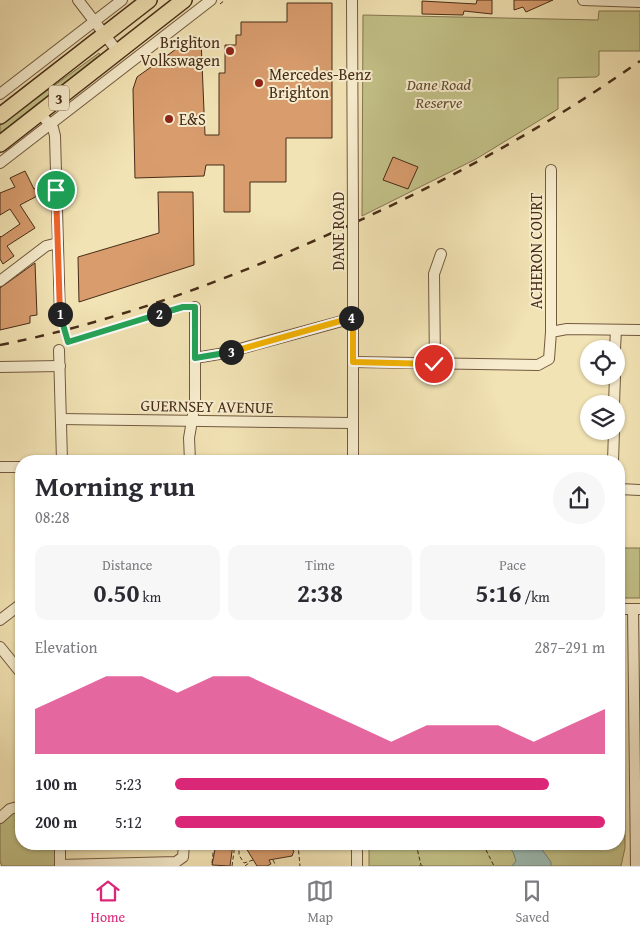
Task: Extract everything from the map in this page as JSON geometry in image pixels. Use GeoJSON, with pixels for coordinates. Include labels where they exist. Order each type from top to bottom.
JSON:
{"type":"FeatureCollection","features":[{"type":"Feature","properties":{"kind":"highway","name":"3"},"geometry":{"type":"LineString","coordinates":[[0,116],[149,0]]}},
{"type":"Feature","properties":{"kind":"highway","name":"3"},"geometry":{"type":"LineString","coordinates":[[0,144],[45,118],[118,52],[184,0]]}},
{"type":"Feature","properties":{"kind":"street"},"geometry":{"type":"LineString","coordinates":[[78,0],[118,52]]}},
{"type":"Feature","properties":{"kind":"street"},"geometry":{"type":"LineString","coordinates":[[0,94],[122,0]]}},
{"type":"Feature","properties":{"kind":"street"},"geometry":{"type":"LineString","coordinates":[[0,163],[45,118],[211,0]]}},
{"type":"Feature","properties":{"kind":"street","name":"DANE ROAD"},"geometry":{"type":"LineString","coordinates":[[352,0],[352,455]]}},
{"type":"Feature","properties":{"kind":"street"},"geometry":{"type":"LineString","coordinates":[[583,0],[640,2]]}},
{"type":"Feature","properties":{"kind":"street"},"geometry":{"type":"LineString","coordinates":[[45,118],[55,136],[60,317]]}},
{"type":"Feature","properties":{"kind":"street","name":"ACHERON COURT"},"geometry":{"type":"LineString","coordinates":[[353,362],[541,365],[547,361],[550,356],[551,332],[551,170]]}},
{"type":"Feature","properties":{"kind":"street"},"geometry":{"type":"LineString","coordinates":[[0,281],[46,246],[58,243]]}},
{"type":"Feature","properties":{"kind":"street"},"geometry":{"type":"LineString","coordinates":[[434,364],[434,274],[440,254]]}},
{"type":"Feature","properties":{"kind":"street"},"geometry":{"type":"LineString","coordinates":[[190,455],[195,403],[195,307]]}},
{"type":"Feature","properties":{"kind":"street"},"geometry":{"type":"LineString","coordinates":[[195,358],[225,353],[353,318]]}},
{"type":"Feature","properties":{"kind":"street"},"geometry":{"type":"LineString","coordinates":[[551,332],[567,329],[640,330]]}},
{"type":"Feature","properties":{"kind":"street"},"geometry":{"type":"LineString","coordinates":[[615,340],[616,330]]}},
{"type":"Feature","properties":{"kind":"street"},"geometry":{"type":"LineString","coordinates":[[59,350],[62,455]]}},
{"type":"Feature","properties":{"kind":"street"},"geometry":{"type":"LineString","coordinates":[[0,368],[60,366]]}},
{"type":"Feature","properties":{"kind":"street","name":"GUERNSEY AVENUE"},"geometry":{"type":"LineString","coordinates":[[61,419],[352,423]]}},
{"type":"Feature","properties":{"kind":"street"},"geometry":{"type":"LineString","coordinates":[[613,455],[614,440]]}},
{"type":"Feature","properties":{"kind":"street"},"geometry":{"type":"LineString","coordinates":[[0,468],[15,468]]}},
{"type":"Feature","properties":{"kind":"street"},"geometry":{"type":"LineString","coordinates":[[625,489],[640,490]]}},
{"type":"Feature","properties":{"kind":"street"},"geometry":{"type":"LineString","coordinates":[[0,620],[15,609]]}},
{"type":"Feature","properties":{"kind":"street"},"geometry":{"type":"LineString","coordinates":[[636,866],[637,609]]}},
{"type":"Feature","properties":{"kind":"street"},"geometry":{"type":"LineString","coordinates":[[0,646],[15,665]]}},
{"type":"Feature","properties":{"kind":"street"},"geometry":{"type":"LineString","coordinates":[[0,818],[10,809],[15,808]]}},
{"type":"Feature","properties":{"kind":"street"},"geometry":{"type":"LineString","coordinates":[[60,850],[60,865],[172,863],[180,861],[184,850]]}},
{"type":"Feature","properties":{"kind":"street"},"geometry":{"type":"LineString","coordinates":[[357,850],[357,866]]}},
{"type":"Feature","properties":{"kind":"path"},"geometry":{"type":"LineString","coordinates":[[59,350],[68,342],[183,307],[195,307]]}},
{"type":"Feature","properties":{"kind":"path"},"geometry":{"type":"LineString","coordinates":[[60,317],[68,342]]}},
{"type":"Feature","properties":{"kind":"path"},"geometry":{"type":"LineString","coordinates":[[212,863],[213,850]]}},
{"type":"Feature","properties":{"kind":"path"},"geometry":{"type":"LineString","coordinates":[[232,866],[234,850]]}},
{"type":"Feature","properties":{"kind":"path"},"geometry":{"type":"LineString","coordinates":[[239,850],[239,855],[244,863],[249,862]]}},
{"type":"Feature","properties":{"kind":"path"},"geometry":{"type":"LineString","coordinates":[[299,850],[300,866]]}},
{"type":"Feature","properties":{"kind":"path"},"geometry":{"type":"LineString","coordinates":[[417,850],[420,866],[425,866]]}},
{"type":"Feature","properties":{"kind":"path"},"geometry":{"type":"LineString","coordinates":[[486,850],[494,866]]}},
{"type":"Feature","properties":{"kind":"path"},"geometry":{"type":"LineString","coordinates":[[245,866],[253,860]]}},
{"type":"Feature","properties":{"kind":"path"},"geometry":{"type":"LineString","coordinates":[[273,860],[276,866]]}},
{"type":"Feature","properties":{"kind":"green space","name":"Dane Road Reserve"},"geometry":{"type":"Polygon","coordinates":[[[599,11],[640,11],[640,51],[599,51],[599,75],[596,77],[558,78],[558,109],[476,159],[362,216],[363,15],[598,20],[599,11]]]}},
{"type":"Feature","properties":{"kind":"green space"},"geometry":{"type":"Polygon","coordinates":[[[99,53],[101,56],[0,135],[0,125],[99,53]]]}},
{"type":"Feature","properties":{"kind":"green space"},"geometry":{"type":"Polygon","coordinates":[[[625,548],[640,548],[640,598],[625,598],[625,548]]]}},
{"type":"Feature","properties":{"kind":"green space"},"geometry":{"type":"Polygon","coordinates":[[[15,812],[15,850],[56,850],[56,866],[2,866],[0,861],[0,824],[8,815],[15,812]]]}},
{"type":"Feature","properties":{"kind":"green space"},"geometry":{"type":"Polygon","coordinates":[[[369,850],[625,850],[621,866],[369,866],[369,850]]]}},
{"type":"Feature","properties":{"kind":"water"},"geometry":{"type":"Polygon","coordinates":[[[511,850],[542,850],[551,862],[551,866],[512,866],[516,861],[511,850]]]}},
{"type":"Feature","properties":{"kind":"building"},"geometry":{"type":"Polygon","coordinates":[[[477,0],[492,0],[492,14],[464,11],[463,15],[422,14],[422,1],[476,4],[477,0]]]}},
{"type":"Feature","properties":{"kind":"building"},"geometry":{"type":"Polygon","coordinates":[[[514,0],[553,0],[526,12],[523,7],[514,10],[514,0]]]}},
{"type":"Feature","properties":{"kind":"building"},"geometry":{"type":"Polygon","coordinates":[[[287,3],[332,3],[332,138],[286,138],[286,182],[250,182],[250,212],[224,212],[224,165],[206,165],[204,176],[135,178],[133,89],[137,77],[193,37],[201,39],[205,135],[219,135],[219,73],[225,73],[225,45],[236,45],[236,35],[241,35],[241,22],[287,22],[287,3]]]}},
{"type":"Feature","properties":{"kind":"building"},"geometry":{"type":"Polygon","coordinates":[[[393,157],[418,167],[408,189],[383,180],[393,157]]]}},
{"type":"Feature","properties":{"kind":"building"},"geometry":{"type":"Polygon","coordinates":[[[25,171],[34,189],[41,186],[41,194],[20,205],[35,228],[7,246],[14,256],[3,264],[0,259],[0,236],[20,224],[10,209],[0,215],[0,193],[15,187],[10,178],[25,171]]]}},
{"type":"Feature","properties":{"kind":"building"},"geometry":{"type":"Polygon","coordinates":[[[158,192],[193,192],[194,265],[79,302],[78,257],[159,233],[158,192]]]}},
{"type":"Feature","properties":{"kind":"building"},"geometry":{"type":"Polygon","coordinates":[[[35,263],[37,315],[30,316],[30,323],[0,330],[0,288],[35,263]]]}},
{"type":"Feature","properties":{"kind":"building"},"geometry":{"type":"Polygon","coordinates":[[[215,850],[232,850],[230,866],[212,865],[215,850]]]}},
{"type":"Feature","properties":{"kind":"building"},"geometry":{"type":"Polygon","coordinates":[[[247,850],[294,851],[292,856],[269,860],[271,864],[267,866],[257,866],[247,850]]]}},
{"type":"Feature","properties":{"kind":"railway"},"geometry":{"type":"LineString","coordinates":[[0,345],[81,326],[121,314],[200,287],[278,257],[400,201],[482,159],[562,112],[640,61]]}},
{"type":"Feature","properties":{"kind":"place","name":"Brighton Volkswagen"},"geometry":{"type":"Point","coordinates":[230,51]}},
{"type":"Feature","properties":{"kind":"place","name":"Mercedes-Benz Brighton"},"geometry":{"type":"Point","coordinates":[259,83]}},
{"type":"Feature","properties":{"kind":"place","name":"E&S"},"geometry":{"type":"Point","coordinates":[169,119]}},
{"type":"Feature","properties":{"kind":"route"},"geometry":{"type":"LineString","coordinates":[[56,190],[60,317],[62,318],[68,342],[183,307],[195,307],[195,358],[238,350],[336,321],[353,318],[353,362],[434,364]]}}]}
